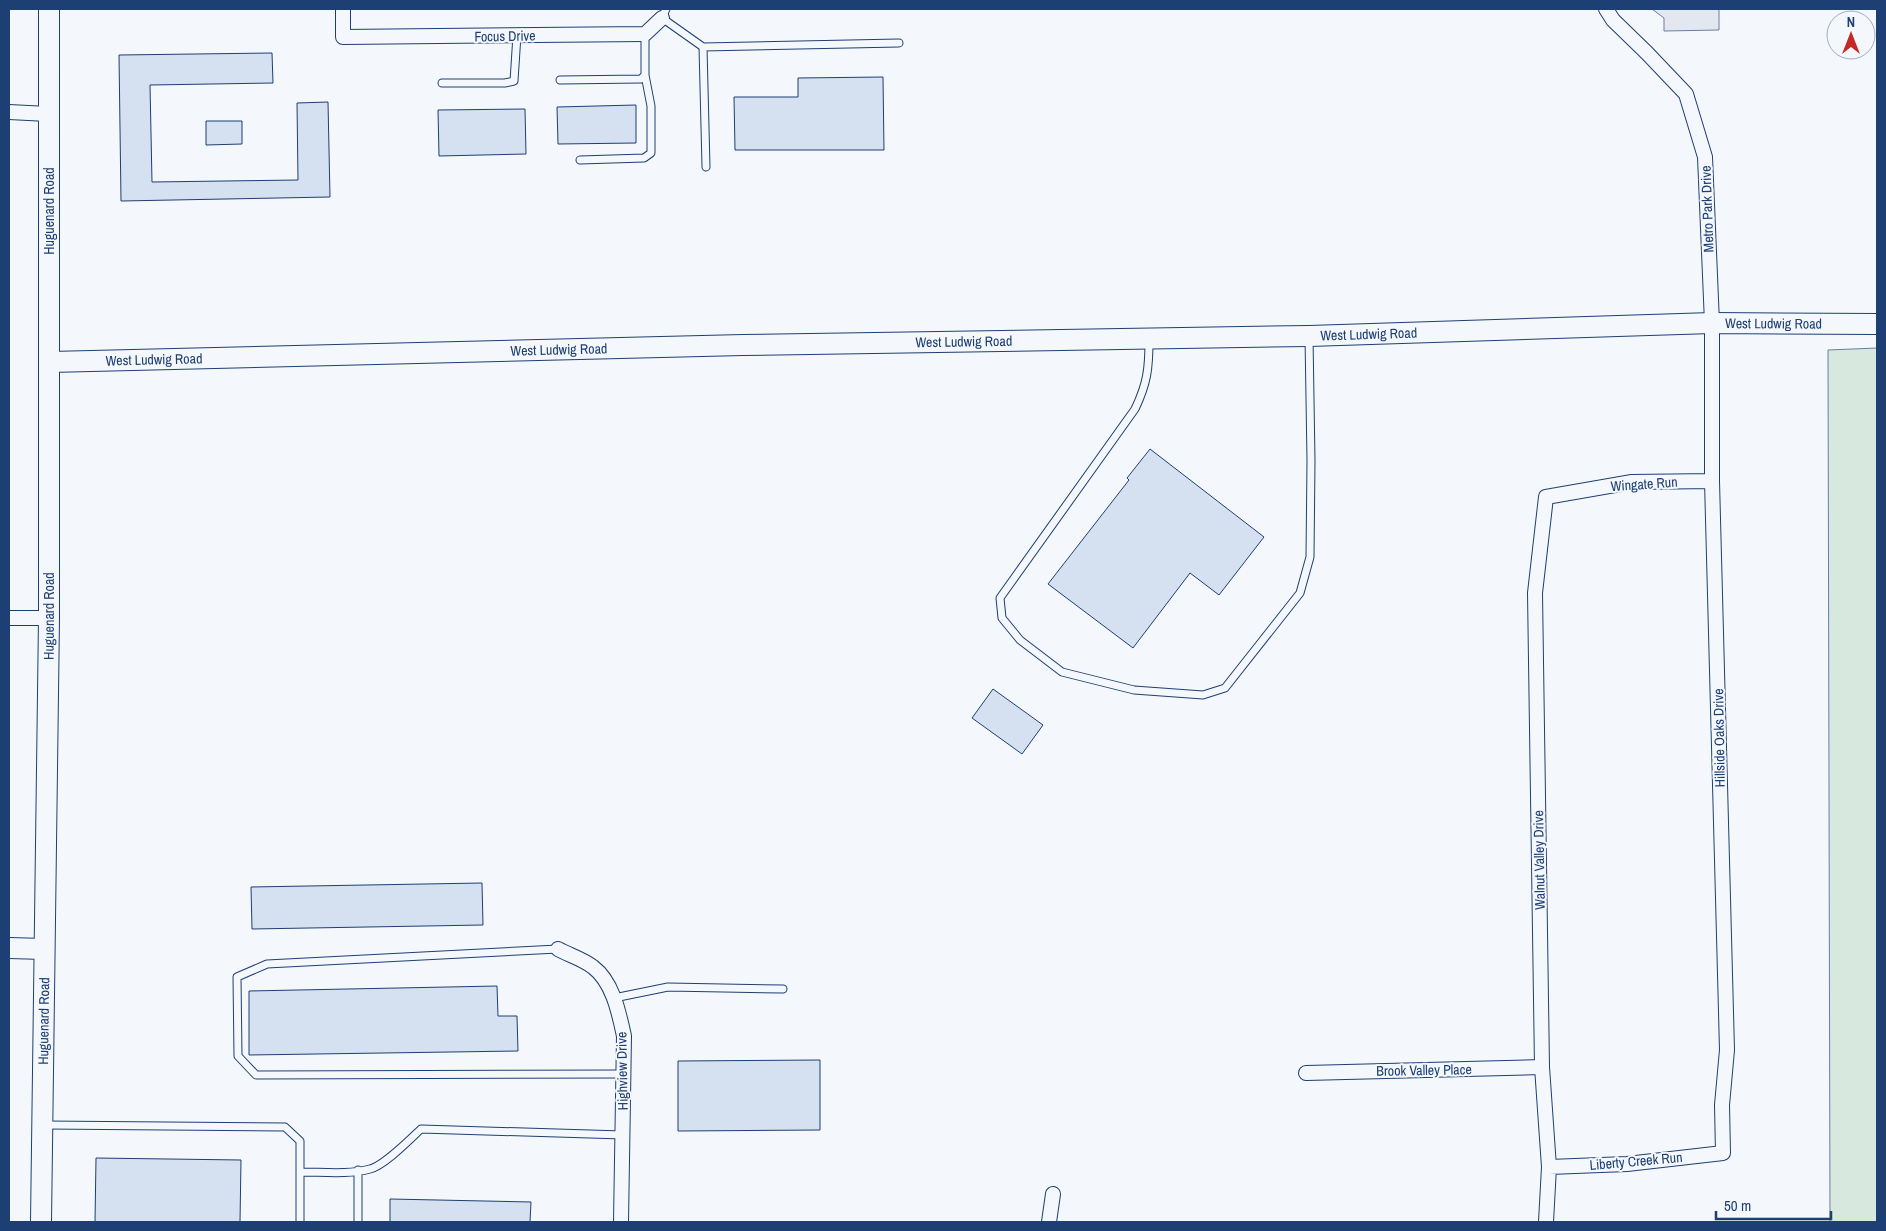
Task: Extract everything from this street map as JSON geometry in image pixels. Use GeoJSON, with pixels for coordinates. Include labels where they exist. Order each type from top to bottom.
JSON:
{"type":"FeatureCollection","features":[{"type":"Feature","properties":{"kind":"main road","name":"Huguenard Road"},"geometry":{"type":"LineString","coordinates":[[41,1222],[49,618],[48,9]]}},
{"type":"Feature","properties":{"kind":"main road","name":"West Ludwig Road"},"geometry":{"type":"LineString","coordinates":[[50,362],[743,345],[1309,336],[1712,323],[1877,324]]}},
{"type":"Feature","properties":{"kind":"main road"},"geometry":{"type":"LineString","coordinates":[[9,948],[44,949]]}},
{"type":"Feature","properties":{"kind":"street","name":"Focus Drive"},"geometry":{"type":"LineString","coordinates":[[343,9],[343,37],[645,34]]}},
{"type":"Feature","properties":{"kind":"street","name":"Metro Park Drive"},"geometry":{"type":"LineString","coordinates":[[1606,9],[1613,20],[1686,94],[1705,157],[1712,323]]}},
{"type":"Feature","properties":{"kind":"street"},"geometry":{"type":"LineString","coordinates":[[645,34],[664,14]]}},
{"type":"Feature","properties":{"kind":"street"},"geometry":{"type":"LineString","coordinates":[[9,112],[48,114]]}},
{"type":"Feature","properties":{"kind":"street","name":"Hillside Oaks Drive"},"geometry":{"type":"LineString","coordinates":[[1712,323],[1712,480],[1727,1050],[1722,1105],[1723,1153]]}},
{"type":"Feature","properties":{"kind":"street","name":"Wingate Run"},"geometry":{"type":"LineString","coordinates":[[1546,497],[1632,482],[1712,480]]}},
{"type":"Feature","properties":{"kind":"street","name":"Walnut Valley Drive"},"geometry":{"type":"LineString","coordinates":[[1546,497],[1535,593],[1542,1067],[1549,1167],[1546,1222]]}},
{"type":"Feature","properties":{"kind":"street"},"geometry":{"type":"LineString","coordinates":[[9,618],[49,618]]}},
{"type":"Feature","properties":{"kind":"street","name":"Highview Drive"},"geometry":{"type":"LineString","coordinates":[[558,949],[593,967],[603,979],[614,998],[624,1036],[622,1222]]}},
{"type":"Feature","properties":{"kind":"street","name":"Brook Valley Place"},"geometry":{"type":"LineString","coordinates":[[1306,1073],[1542,1067]]}},
{"type":"Feature","properties":{"kind":"street","name":"Liberty Creek Run"},"geometry":{"type":"LineString","coordinates":[[1549,1167],[1626,1164],[1723,1153]]}},
{"type":"Feature","properties":{"kind":"street"},"geometry":{"type":"LineString","coordinates":[[1049,1222],[1053,1194]]}},
{"type":"Feature","properties":{"kind":"lane"},"geometry":{"type":"LineString","coordinates":[[664,14],[703,47],[899,43]]}},
{"type":"Feature","properties":{"kind":"lane"},"geometry":{"type":"LineString","coordinates":[[580,160],[644,158],[651,153],[651,106],[645,75],[645,34]]}},
{"type":"Feature","properties":{"kind":"lane"},"geometry":{"type":"LineString","coordinates":[[442,83],[505,83],[514,81],[517,36]]}},
{"type":"Feature","properties":{"kind":"lane"},"geometry":{"type":"LineString","coordinates":[[703,47],[706,167]]}},
{"type":"Feature","properties":{"kind":"lane"},"geometry":{"type":"LineString","coordinates":[[560,80],[641,79],[645,75]]}},
{"type":"Feature","properties":{"kind":"lane"},"geometry":{"type":"LineString","coordinates":[[1149,339],[1149,361],[1144,390],[1134,409],[1000,598],[1002,618],[1020,640],[1062,672],[1134,690],[1203,695],[1225,688],[1300,593],[1310,557],[1309,336]]}},
{"type":"Feature","properties":{"kind":"lane"},"geometry":{"type":"LineString","coordinates":[[558,949],[267,964],[237,977],[238,1056],[256,1075],[624,1074]]}},
{"type":"Feature","properties":{"kind":"lane"},"geometry":{"type":"LineString","coordinates":[[614,998],[668,987],[783,989]]}},
{"type":"Feature","properties":{"kind":"lane"},"geometry":{"type":"LineString","coordinates":[[42,1124],[285,1126],[300,1141],[300,1222]]}},
{"type":"Feature","properties":{"kind":"lane"},"geometry":{"type":"LineString","coordinates":[[300,1172],[342,1172],[371,1169],[398,1150],[421,1129],[623,1135]]}},
{"type":"Feature","properties":{"kind":"lane"},"geometry":{"type":"LineString","coordinates":[[358,1170],[358,1222]]}},
{"type":"Feature","properties":{"kind":"shaded area"},"geometry":{"type":"Polygon","coordinates":[[[1652,9],[1719,9],[1719,30],[1664,31],[1664,18],[1652,9]]]}},
{"type":"Feature","properties":{"kind":"shaded area"},"geometry":{"type":"Polygon","coordinates":[[[1877,348],[1877,1222],[1830,1222],[1828,350],[1877,348]]]}},
{"type":"Feature","properties":{"kind":"building"},"geometry":{"type":"Polygon","coordinates":[[[272,53],[273,83],[150,85],[152,182],[298,180],[297,103],[328,102],[330,197],[121,201],[119,55],[272,53]]]}},
{"type":"Feature","properties":{"kind":"building"},"geometry":{"type":"Polygon","coordinates":[[[883,77],[884,150],[735,150],[734,97],[798,97],[798,78],[883,77]]]}},
{"type":"Feature","properties":{"kind":"building"},"geometry":{"type":"Polygon","coordinates":[[[636,105],[636,143],[558,144],[557,107],[636,105]]]}},
{"type":"Feature","properties":{"kind":"building"},"geometry":{"type":"Polygon","coordinates":[[[525,109],[526,154],[439,156],[438,110],[525,109]]]}},
{"type":"Feature","properties":{"kind":"building"},"geometry":{"type":"Polygon","coordinates":[[[206,121],[242,121],[242,144],[206,145],[206,121]]]}},
{"type":"Feature","properties":{"kind":"building"},"geometry":{"type":"Polygon","coordinates":[[[1150,449],[1264,537],[1219,595],[1190,573],[1133,648],[1048,584],[1129,480],[1127,478],[1150,449]]]}},
{"type":"Feature","properties":{"kind":"building"},"geometry":{"type":"Polygon","coordinates":[[[993,689],[1043,725],[1022,754],[972,718],[993,689]]]}},
{"type":"Feature","properties":{"kind":"building"},"geometry":{"type":"Polygon","coordinates":[[[482,883],[483,925],[252,929],[251,887],[482,883]]]}},
{"type":"Feature","properties":{"kind":"building"},"geometry":{"type":"Polygon","coordinates":[[[497,986],[498,1016],[517,1016],[518,1051],[249,1055],[249,991],[497,986]]]}},
{"type":"Feature","properties":{"kind":"building"},"geometry":{"type":"Polygon","coordinates":[[[820,1060],[820,1130],[678,1131],[678,1061],[820,1060]]]}},
{"type":"Feature","properties":{"kind":"building"},"geometry":{"type":"Polygon","coordinates":[[[96,1158],[241,1160],[240,1222],[95,1222],[96,1158]]]}},
{"type":"Feature","properties":{"kind":"building"},"geometry":{"type":"Polygon","coordinates":[[[390,1199],[531,1202],[530,1222],[390,1222],[390,1199]]]}}]}
